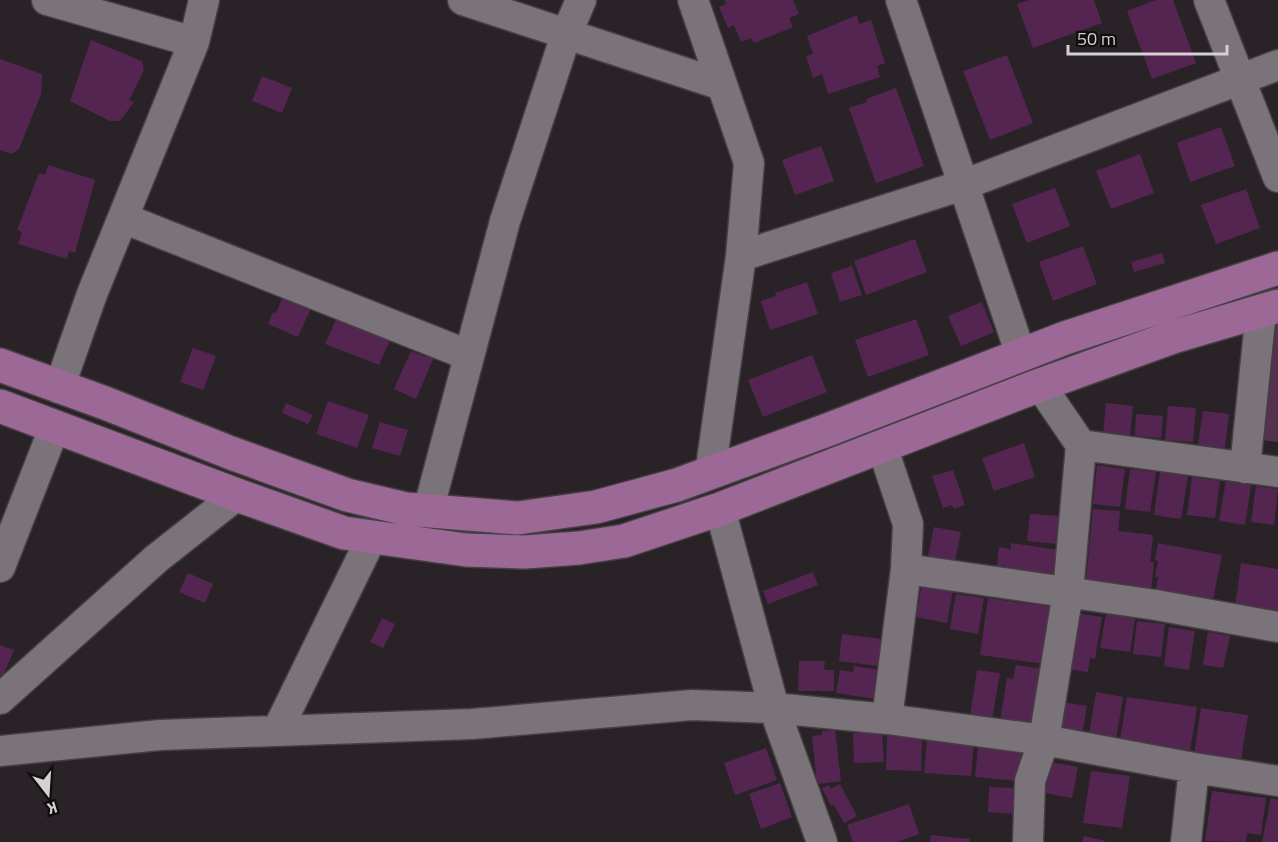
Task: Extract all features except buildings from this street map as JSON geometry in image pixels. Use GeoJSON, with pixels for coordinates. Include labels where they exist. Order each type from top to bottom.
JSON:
{"type":"FeatureCollection","features":[{"type":"Feature","properties":{"kind":"main road"},"geometry":{"type":"LineString","coordinates":[[0,365],[347,495],[406,509],[519,518],[596,507],[677,485],[830,429],[1065,338],[1278,268]]}},
{"type":"Feature","properties":{"kind":"main road"},"geometry":{"type":"LineString","coordinates":[[0,406],[344,533],[466,550],[525,552],[568,549],[624,541],[720,509],[1040,385],[1173,337],[1269,308]]}},
{"type":"Feature","properties":{"kind":"street"},"geometry":{"type":"LineString","coordinates":[[46,0],[194,42]]}},
{"type":"Feature","properties":{"kind":"street"},"geometry":{"type":"LineString","coordinates":[[59,388],[92,294],[194,42],[204,0]]}},
{"type":"Feature","properties":{"kind":"street"},"geometry":{"type":"LineString","coordinates":[[463,0],[723,85]]}},
{"type":"Feature","properties":{"kind":"street"},"geometry":{"type":"LineString","coordinates":[[428,511],[505,221],[566,35],[581,0]]}},
{"type":"Feature","properties":{"kind":"street"},"geometry":{"type":"LineString","coordinates":[[693,0],[749,163],[741,256],[710,474]]}},
{"type":"Feature","properties":{"kind":"street"},"geometry":{"type":"LineString","coordinates":[[1209,0],[1278,177]]}},
{"type":"Feature","properties":{"kind":"street"},"geometry":{"type":"LineString","coordinates":[[909,2],[963,185],[1021,355]]}},
{"type":"Feature","properties":{"kind":"street"},"geometry":{"type":"LineString","coordinates":[[741,256],[963,185],[1278,65]]}},
{"type":"Feature","properties":{"kind":"street"},"geometry":{"type":"LineString","coordinates":[[123,218],[468,355]]}},
{"type":"Feature","properties":{"kind":"street"},"geometry":{"type":"LineString","coordinates":[[1245,468],[1269,308]]}},
{"type":"Feature","properties":{"kind":"street"},"geometry":{"type":"LineString","coordinates":[[1028,842],[1030,781],[1044,740],[1068,592],[1081,445],[1040,385]]}},
{"type":"Feature","properties":{"kind":"street"},"geometry":{"type":"LineString","coordinates":[[0,567],[55,426]]}},
{"type":"Feature","properties":{"kind":"street"},"geometry":{"type":"LineString","coordinates":[[1081,445],[1278,472]]}},
{"type":"Feature","properties":{"kind":"street"},"geometry":{"type":"LineString","coordinates":[[882,446],[908,524],[906,568],[887,719]]}},
{"type":"Feature","properties":{"kind":"street"},"geometry":{"type":"LineString","coordinates":[[0,699],[156,559],[237,495]]}},
{"type":"Feature","properties":{"kind":"street"},"geometry":{"type":"LineString","coordinates":[[720,509],[774,708],[822,842]]}},
{"type":"Feature","properties":{"kind":"street"},"geometry":{"type":"LineString","coordinates":[[277,731],[372,537]]}},
{"type":"Feature","properties":{"kind":"street"},"geometry":{"type":"LineString","coordinates":[[906,568],[1156,605],[1278,627]]}},
{"type":"Feature","properties":{"kind":"street"},"geometry":{"type":"LineString","coordinates":[[0,751],[160,735],[472,724],[692,705],[774,708],[887,719],[1044,740],[1278,781]]}},
{"type":"Feature","properties":{"kind":"street"},"geometry":{"type":"LineString","coordinates":[[1186,842],[1194,768]]}},
{"type":"Feature","properties":{"kind":"shaded area"},"geometry":{"type":"Polygon","coordinates":[[[1278,321],[1278,442],[1262,440],[1275,322],[1278,321]]]}}]}
